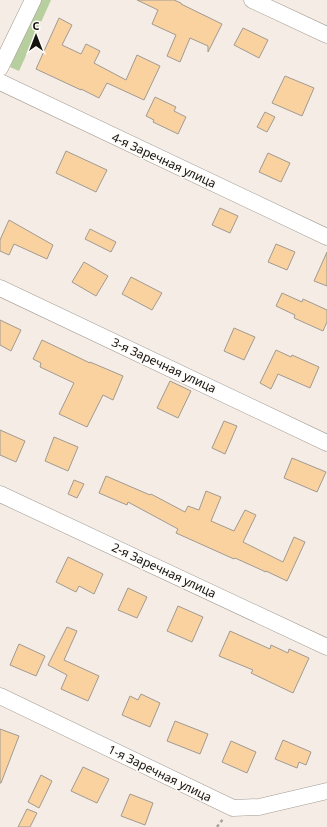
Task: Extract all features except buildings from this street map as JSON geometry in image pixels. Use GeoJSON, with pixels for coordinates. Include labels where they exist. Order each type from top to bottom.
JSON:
{"type":"FeatureCollection","features":[{"type":"Feature","properties":{"kind":"street"},"geometry":{"type":"LineString","coordinates":[[0,68],[33,0]]}},
{"type":"Feature","properties":{"kind":"street"},"geometry":{"type":"LineString","coordinates":[[252,0],[327,35]]}},
{"type":"Feature","properties":{"kind":"street","name":"4-я Заречная улица"},"geometry":{"type":"LineString","coordinates":[[0,82],[327,237]]}},
{"type":"Feature","properties":{"kind":"street","name":"3-я Заречная улица"},"geometry":{"type":"LineString","coordinates":[[0,288],[327,442]]}},
{"type":"Feature","properties":{"kind":"street","name":"2-я Заречная улица"},"geometry":{"type":"LineString","coordinates":[[0,494],[327,647]]}},
{"type":"Feature","properties":{"kind":"street","name":"1-я Заречная улица"},"geometry":{"type":"LineString","coordinates":[[0,696],[233,808],[259,807],[327,791]]}},
{"type":"Feature","properties":{"kind":"green space"},"geometry":{"type":"Polygon","coordinates":[[[40,0],[51,0],[19,71],[10,67],[40,0]]]}}]}
